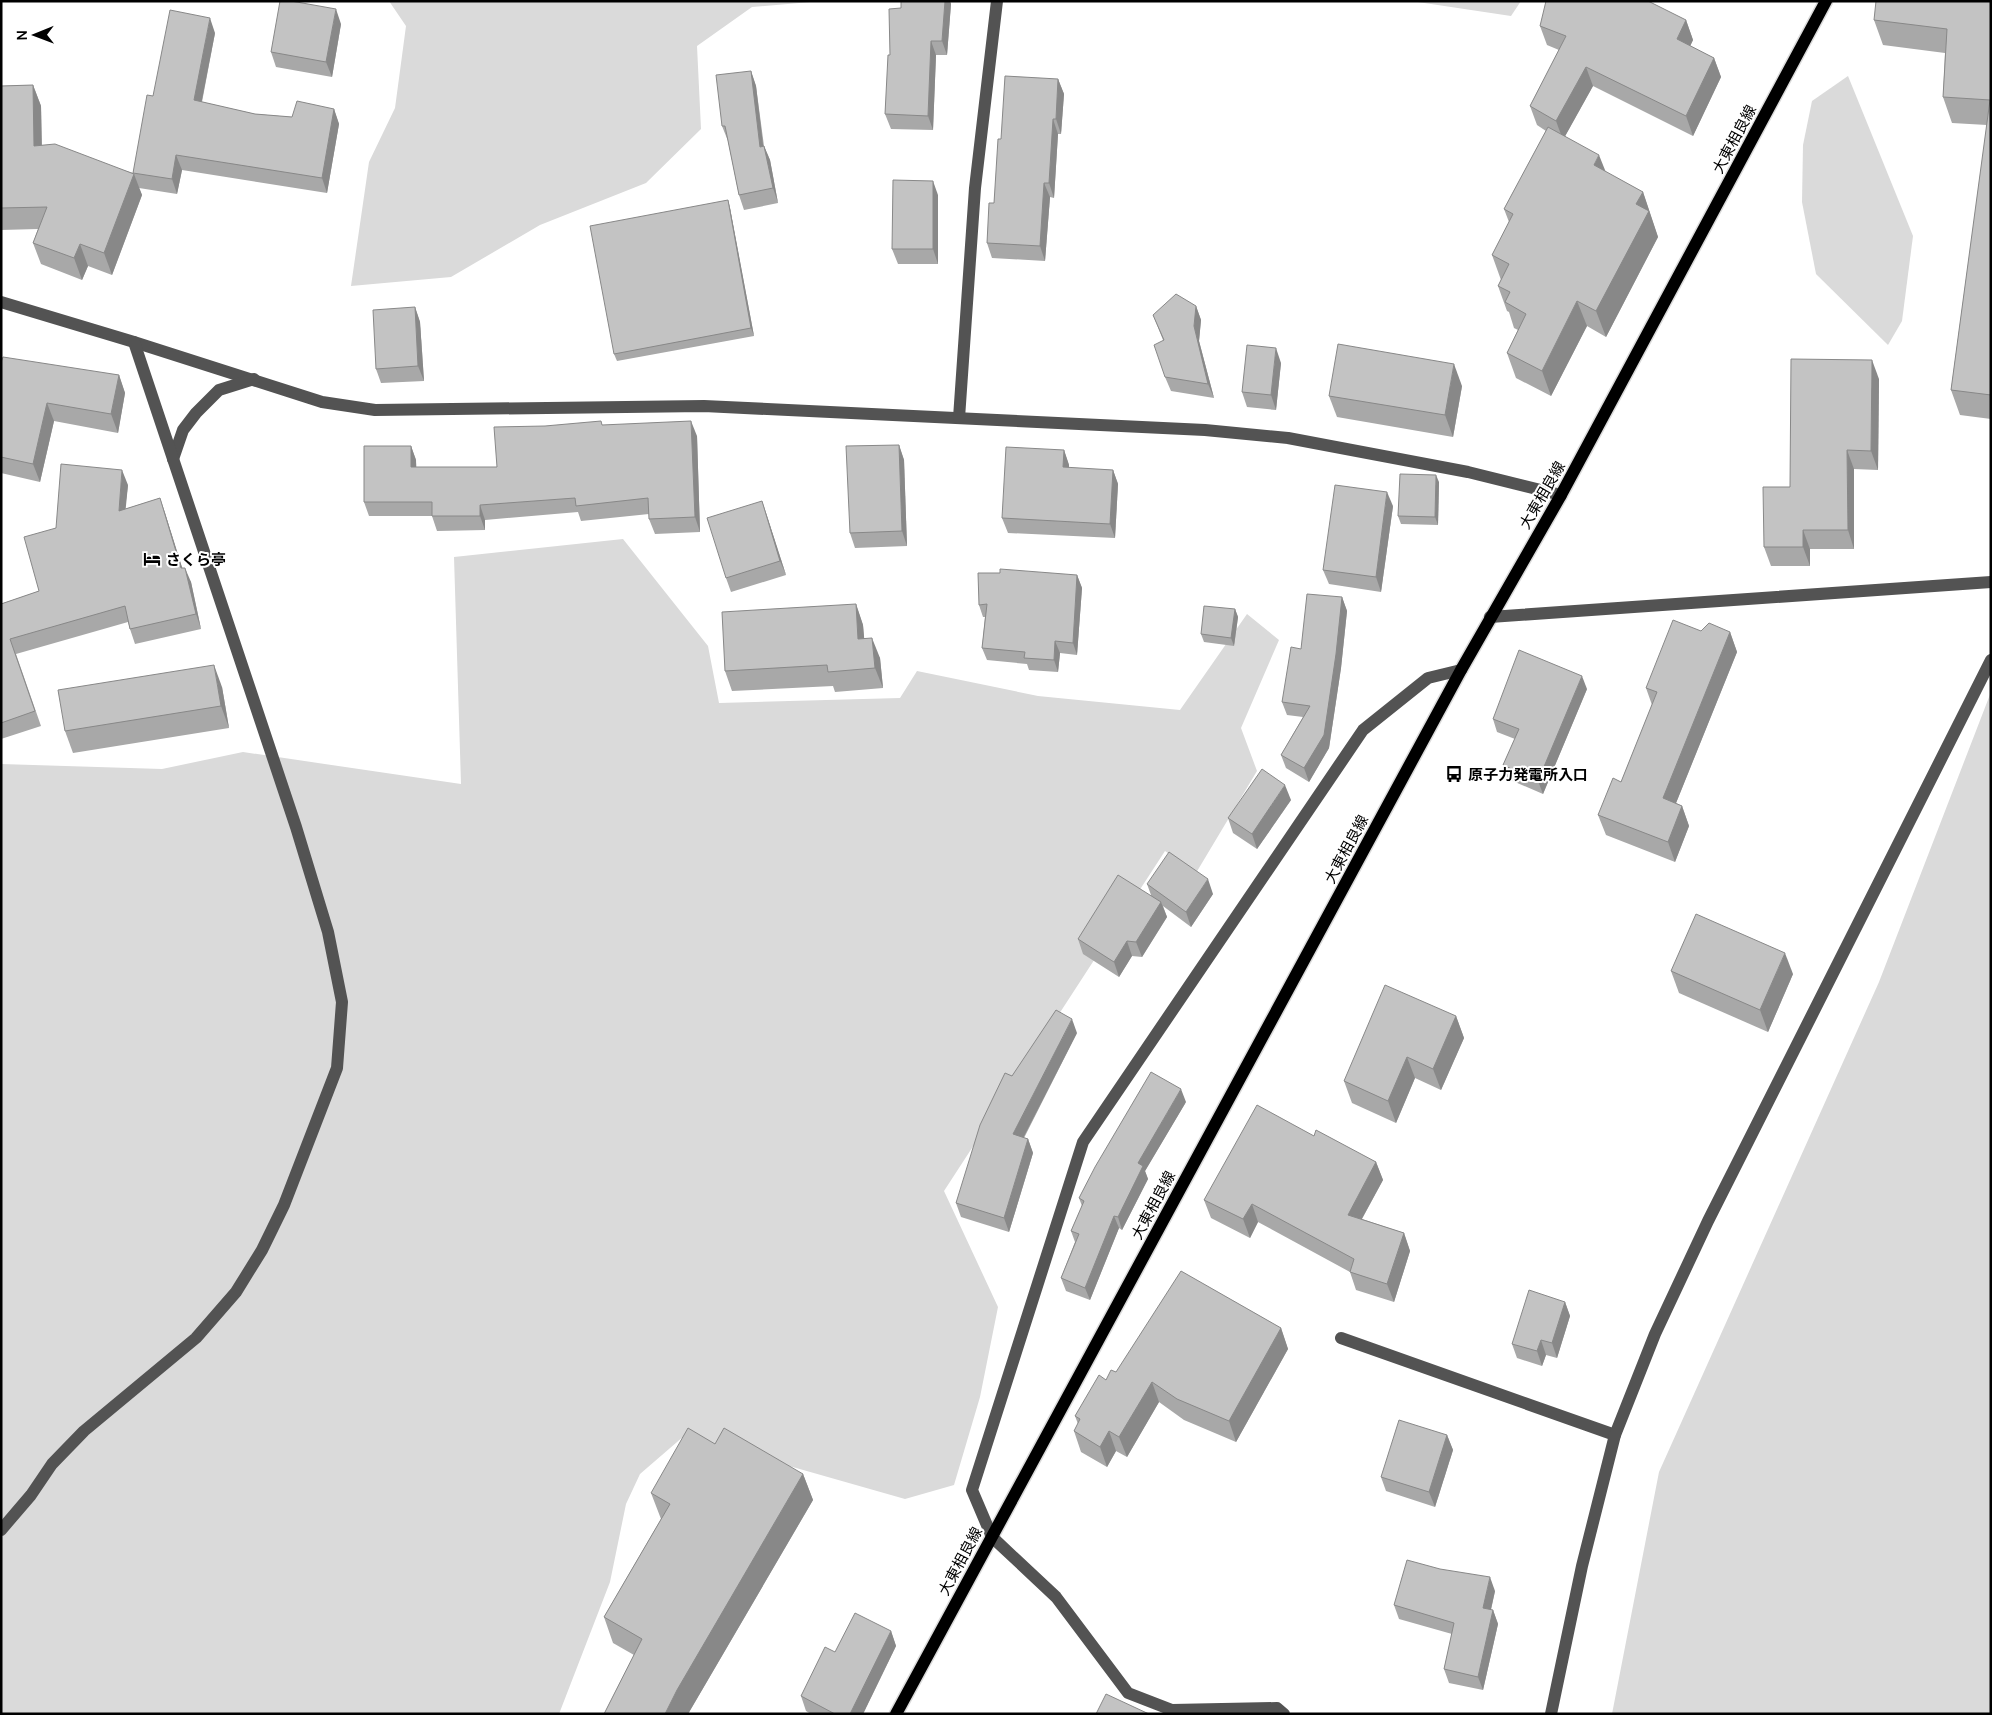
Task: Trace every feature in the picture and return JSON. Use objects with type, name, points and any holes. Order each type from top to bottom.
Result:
[{"type":"main road","name":"大東相良線","points":[[896,1714],[1461,670],[1561,495],[1826,1]]},
{"type":"street","points":[[959,418],[975,188],[997,1]]},
{"type":"street","points":[[1,302],[254,379],[322,402],[375,410],[704,406],[1205,430],[1288,438],[1468,472],[1561,495]]},
{"type":"street","points":[[1,1530],[31,1495],[52,1464],[84,1431],[196,1338],[236,1292],[262,1250],[284,1205],[337,1068],[342,1002],[328,932],[296,827],[134,342]]},
{"type":"street","points":[[173,459],[183,430],[196,413],[219,390],[254,379]]},
{"type":"street","points":[[1490,617],[1991,582]]},
{"type":"street","points":[[1551,1714],[1582,1566],[1615,1435],[1654,1334],[1708,1221],[1991,660]]},
{"type":"street","points":[[1284,1714],[1277,1708],[1172,1710],[1128,1693],[1056,1597],[992,1537],[972,1490],[1083,1142],[1363,730],[1428,678],[1461,670]]},
{"type":"street","points":[[1341,1338],[1615,1435]]},
{"type":"shaded area","points":[[389,1],[822,1],[752,7],[697,46],[701,129],[646,183],[540,225],[451,277],[351,286],[369,162],[395,108],[406,26]]},
{"type":"shaded area","points":[[1411,1],[1521,1],[1511,16]]},
{"type":"shaded area","points":[[1848,76],[1913,236],[1902,321],[1888,345],[1816,274],[1802,202],[1803,145],[1812,101]]},
{"type":"shaded area","points":[[623,539],[708,646],[719,703],[900,698],[917,671],[1038,696],[1180,710],[1247,614],[1279,640],[1241,728],[1257,771],[1196,873],[1165,851],[944,1191],[998,1307],[980,1397],[954,1485],[905,1499],[684,1436],[640,1474],[626,1504],[610,1582],[559,1714],[1,1714],[1,764],[162,769],[243,752],[461,784],[454,557]]},
{"type":"shaded area","points":[[1991,692],[1991,1714],[1612,1714],[1659,1472],[1879,982]]},
{"type":"building","points":[[280,1],[291,1],[336,9],[326,62],[271,52]]},
{"type":"building","points":[[901,1],[945,1],[942,41],[931,41],[928,116],[885,114],[888,55],[890,55],[889,9],[901,8]]},
{"type":"building","points":[[1546,1],[1648,1],[1686,20],[1677,39],[1714,58],[1686,116],[1586,67],[1556,121],[1530,106],[1566,36],[1540,26]]},
{"type":"building","points":[[1876,1],[1991,1],[1991,395],[1951,390],[1990,100],[1943,97],[1947,29],[1874,20]]},
{"type":"building","points":[[170,10],[210,18],[194,100],[255,114],[292,117],[297,101],[334,109],[322,178],[176,155],[172,179],[133,173],[147,95],[153,96]]},
{"type":"building","points":[[751,71],[760,147],[764,146],[773,188],[739,195],[725,126],[722,126],[716,75]]},
{"type":"building","points":[[1005,76],[1058,79],[1056,119],[1053,119],[1049,183],[1044,183],[1040,246],[987,243],[989,203],[994,203],[998,139],[1001,139]]},
{"type":"building","points":[[33,85],[34,146],[55,144],[134,174],[104,253],[80,244],[74,258],[33,243],[47,207],[1,208],[1,86]]},
{"type":"building","points":[[1548,127],[1599,155],[1594,165],[1643,192],[1636,204],[1649,211],[1596,311],[1577,301],[1542,371],[1507,353],[1526,314],[1505,302],[1510,292],[1498,286],[1509,264],[1492,255],[1513,214],[1504,209]]},
{"type":"building","points":[[893,180],[933,181],[933,249],[892,249]]},
{"type":"building","points":[[728,200],[751,328],[614,354],[590,226]]},
{"type":"building","points":[[1176,294],[1196,306],[1194,326],[1208,384],[1165,377],[1154,345],[1164,340],[1153,315]]},
{"type":"building","points":[[415,307],[418,366],[376,369],[373,310]]},
{"type":"building","points":[[1338,344],[1454,364],[1445,415],[1329,396]]},
{"type":"building","points":[[1247,345],[1276,348],[1271,395],[1242,392]]},
{"type":"building","points":[[3,357],[119,375],[111,414],[47,403],[33,464],[1,457],[1,362]]},
{"type":"building","points":[[1791,359],[1872,360],[1871,451],[1847,450],[1848,530],[1803,530],[1803,547],[1764,547],[1763,487],[1790,487]]},
{"type":"building","points":[[601,421],[602,425],[691,421],[695,517],[649,519],[648,498],[576,506],[575,498],[480,505],[480,516],[432,516],[432,502],[364,502],[364,446],[411,446],[411,467],[497,467],[494,427],[545,426]]},
{"type":"building","points":[[899,445],[902,531],[850,533],[846,446]]},
{"type":"building","points":[[1006,447],[1064,450],[1063,467],[1113,470],[1110,524],[1002,518]]},
{"type":"building","points":[[61,464],[122,470],[119,511],[160,498],[181,568],[185,568],[196,614],[130,629],[125,606],[10,639],[35,711],[1,723],[1,604],[39,591],[24,537],[56,528]]},
{"type":"building","points":[[1400,474],[1436,475],[1435,517],[1398,516]]},
{"type":"building","points":[[1335,485],[1387,492],[1376,577],[1323,570]]},
{"type":"building","points":[[762,501],[780,561],[726,578],[707,518]]},
{"type":"building","points":[[1000,569],[1077,575],[1073,643],[1055,641],[1054,660],[1024,658],[1025,652],[982,648],[987,604],[979,605],[978,573],[1000,573]]},
{"type":"building","points":[[1307,594],[1342,597],[1324,735],[1304,768],[1281,755],[1310,706],[1282,702],[1291,647],[1301,649]]},
{"type":"building","points":[[856,604],[858,639],[872,638],[875,668],[828,672],[827,665],[725,671],[722,612]]},
{"type":"building","points":[[1204,606],[1235,609],[1231,638],[1201,634]]},
{"type":"building","points":[[1673,620],[1701,631],[1709,623],[1730,632],[1663,798],[1682,806],[1668,842],[1598,815],[1613,778],[1621,782],[1657,692],[1646,688]]},
{"type":"building","points":[[1519,650],[1582,676],[1538,781],[1503,765],[1519,729],[1493,719]]},
{"type":"building","points":[[214,665],[221,706],[65,731],[58,690]]},
{"type":"building","points":[[1262,769],[1285,785],[1252,834],[1228,818]]},
{"type":"building","points":[[1169,852],[1208,879],[1186,912],[1147,884]]},
{"type":"building","points":[[1118,875],[1161,902],[1136,942],[1127,941],[1114,962],[1078,939]]},
{"type":"building","points":[[1696,914],[1785,953],[1760,1010],[1671,971]]},
{"type":"building","points":[[1385,985],[1456,1016],[1433,1069],[1407,1057],[1388,1101],[1344,1081]]},
{"type":"building","points":[[1056,1010],[1072,1019],[1013,1134],[1028,1139],[1004,1218],[956,1203],[980,1125],[1005,1073],[1012,1076]]},
{"type":"building","points":[[1151,1072],[1181,1089],[1138,1163],[1143,1166],[1118,1217],[1114,1216],[1085,1288],[1061,1278],[1079,1234],[1071,1231],[1084,1201],[1079,1198]]},
{"type":"building","points":[[1257,1105],[1314,1136],[1316,1130],[1376,1162],[1348,1215],[1404,1233],[1387,1284],[1350,1272],[1354,1259],[1252,1204],[1243,1219],[1204,1200]]},
{"type":"building","points":[[1181,1271],[1281,1328],[1229,1421],[1177,1399],[1152,1382],[1119,1437],[1109,1431],[1100,1447],[1074,1431],[1080,1419],[1075,1416],[1099,1375],[1106,1380],[1111,1370],[1116,1372]]},
{"type":"building","points":[[1529,1290],[1565,1302],[1552,1343],[1541,1340],[1537,1351],[1512,1344]]},
{"type":"building","points":[[1399,1420],[1447,1435],[1429,1492],[1381,1477]]},
{"type":"building","points":[[688,1428],[715,1444],[724,1428],[803,1474],[677,1690],[665,1714],[604,1714],[642,1639],[604,1617],[670,1504],[651,1493]]},
{"type":"building","points":[[1407,1560],[1440,1569],[1490,1577],[1483,1608],[1493,1610],[1478,1677],[1444,1669],[1454,1623],[1394,1605]]},
{"type":"building","points":[[855,1613],[891,1631],[850,1714],[835,1714],[801,1696],[825,1647],[835,1652]]},
{"type":"building","points":[[1106,1694],[1149,1714],[1096,1714]]},
{"type":"place","name":"さくら亭","points":[[152,559]]},
{"type":"place","name":"原子力発電所入口","points":[[1454,774]]}]
